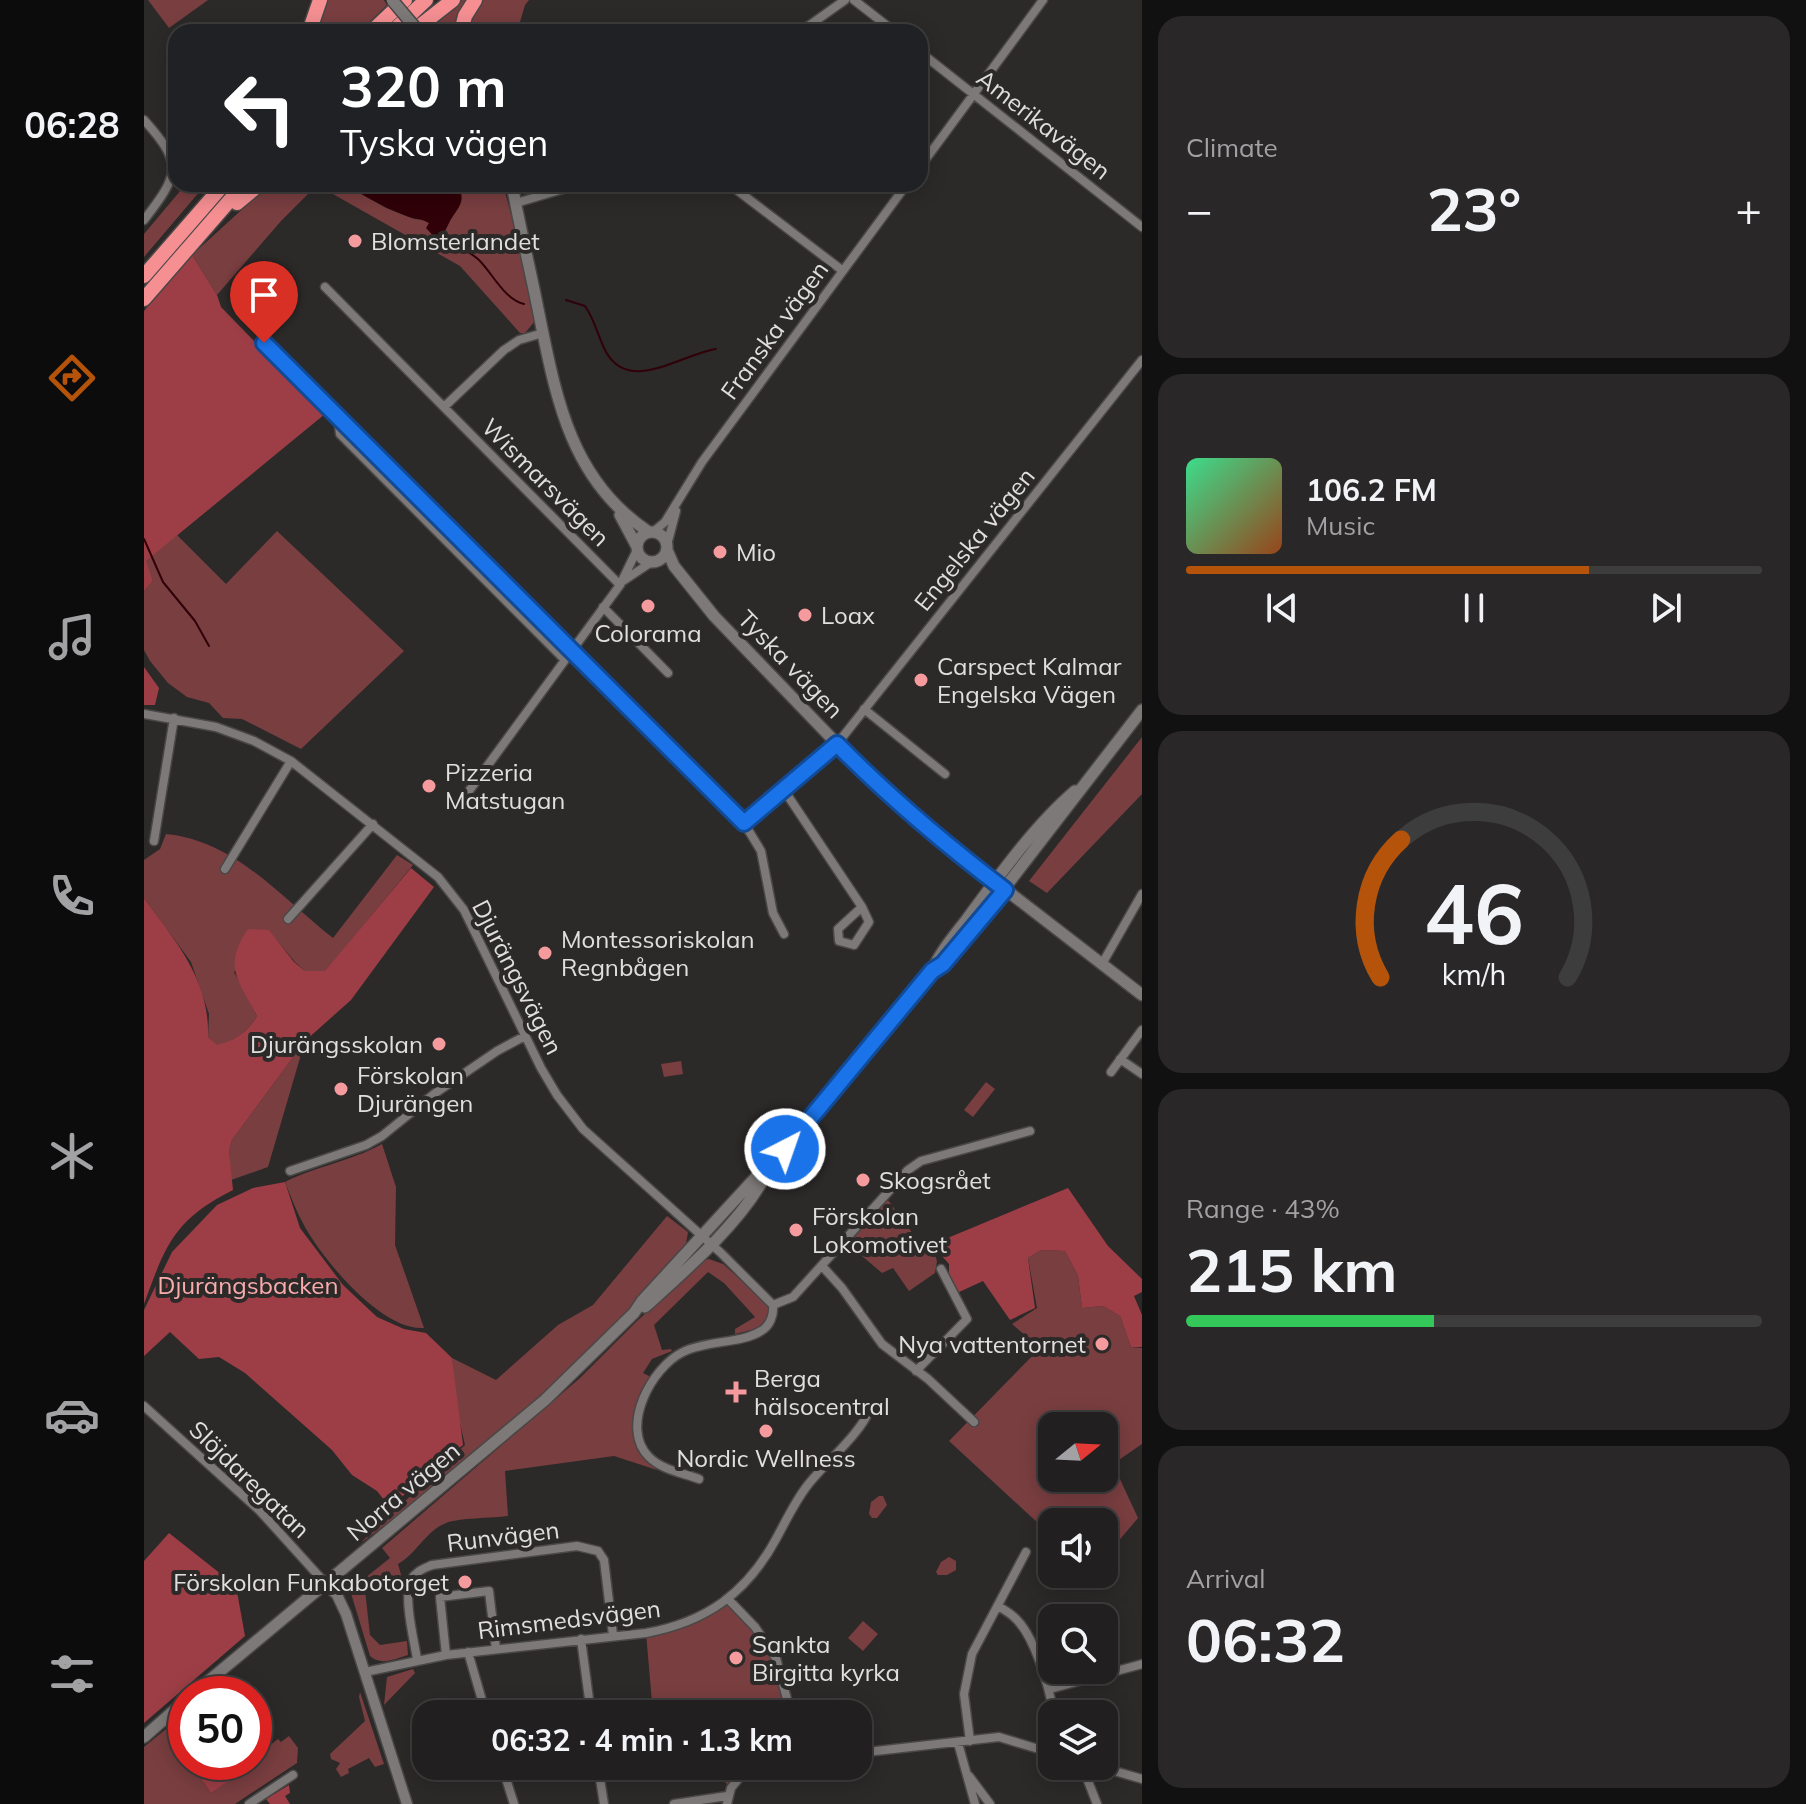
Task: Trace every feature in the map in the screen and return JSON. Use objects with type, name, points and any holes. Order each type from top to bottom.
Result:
[{"type":"highway","points":[[380,24],[405,0]]},
{"type":"highway","points":[[400,24],[426,0]]},
{"type":"highway","points":[[422,24],[453,0]]},
{"type":"highway","points":[[463,24],[475,0]]},
{"type":"highway","points":[[312,24],[319,1]]},
{"type":"highway","points":[[179,234],[211,192]]},
{"type":"highway","points":[[144,276],[217,192]]},
{"type":"highway","points":[[144,299],[237,192]]},
{"type":"highway","points":[[184,252],[251,192]]},
{"type":"main road","points":[[392,0],[412,24]]},
{"type":"main road","points":[[513,192],[543,333],[570,437],[613,504],[642,559],[652,562],[662,559],[667,547],[662,536],[651,532],[613,504]]},
{"type":"main road","points":[[637,548],[641,536],[651,532]]},
{"type":"main road","name":"Tyska vägen","points":[[667,547],[674,566],[693,592],[868,776],[1000,886],[1142,995]]},
{"type":"main road","name":"Tyska vägen","points":[[652,562],[693,592]]},
{"type":"main road","name":"Norra vägen","points":[[215,1676],[545,1400],[634,1313],[646,1307],[762,1182],[769,1168],[932,971],[943,964],[1000,886],[1071,804],[1082,785],[1142,710]]},
{"type":"main road","points":[[144,1737],[168,1716]]},
{"type":"street","points":[[811,24],[845,0]]},
{"type":"street","points":[[854,0],[885,24]]},
{"type":"street","points":[[928,156],[1043,0]]},
{"type":"street","name":"Amerikavägen","points":[[928,58],[1142,227]]},
{"type":"street","points":[[144,120],[168,151]]},
{"type":"street","points":[[144,220],[168,186]]},
{"type":"street","points":[[739,192],[843,271]]},
{"type":"street","name":"Franska vägen","points":[[651,532],[665,522],[679,503],[702,462],[901,192]]},
{"type":"street","name":"Wismarsvägen","points":[[325,287],[621,583]]},
{"type":"street","points":[[444,407],[504,350],[519,340],[543,333]]},
{"type":"street","points":[[264,343],[744,823],[761,851],[773,913],[784,934]]},
{"type":"street","name":"Engelska vägen","points":[[744,823],[837,744],[1142,360]]},
{"type":"street","points":[[338,416],[340,434],[565,660]]},
{"type":"street","name":"Franska vägen","points":[[667,547],[679,503]]},
{"type":"street","points":[[466,795],[621,583],[637,548]]},
{"type":"street","points":[[621,583],[652,562]]},
{"type":"street","points":[[603,607],[668,673]]},
{"type":"street","points":[[864,709],[945,774]]},
{"type":"street","name":"Djurängsvägen","points":[[144,714],[216,727],[254,741],[291,761],[438,877],[464,910],[557,1095],[583,1129],[707,1240],[773,1305]]},
{"type":"street","points":[[154,841],[174,718]]},
{"type":"street","points":[[225,869],[291,761]]},
{"type":"street","points":[[784,790],[862,907],[869,922],[854,945],[839,941],[838,929],[862,907]]},
{"type":"street","points":[[288,919],[373,824]]},
{"type":"street","points":[[1102,964],[1142,894]]},
{"type":"street","points":[[1111,1072],[1142,1030]]},
{"type":"street","points":[[290,1171],[366,1145],[382,1136],[434,1094],[497,1051],[525,1036]]},
{"type":"street","points":[[1120,1059],[1142,1074]]},
{"type":"street","points":[[699,1479],[663,1467],[648,1456],[640,1443],[638,1429],[643,1399],[660,1371],[680,1353],[707,1343],[760,1333],[771,1320],[773,1305],[793,1297],[908,1170],[921,1161],[1030,1131]]},
{"type":"street","points":[[822,1266],[842,1288],[882,1344],[974,1422]]},
{"type":"street","points":[[916,1371],[967,1319],[941,1269]]},
{"type":"street","name":"Slöjdaregatan","points":[[144,1406],[260,1511],[326,1584]]},
{"type":"street","name":"Rimsmedsvägen","points":[[365,1672],[417,1659],[668,1629],[703,1615],[729,1600],[755,1572],[775,1542],[794,1504],[869,1411]]},
{"type":"street","name":"Runvägen","points":[[417,1659],[408,1595],[410,1581],[419,1571],[432,1565],[577,1546],[598,1551],[604,1560],[613,1635]]},
{"type":"street","points":[[970,1741],[964,1694],[972,1654],[1026,1552]]},
{"type":"street","points":[[326,1584],[337,1595],[346,1614],[407,1804]]},
{"type":"street","points":[[446,1655],[440,1597],[489,1591],[496,1649]]},
{"type":"street","points":[[729,1600],[755,1627],[776,1658],[787,1700]]},
{"type":"street","points":[[998,1606],[1017,1619],[1050,1689],[1052,1700]]},
{"type":"street","points":[[581,1639],[589,1700]]},
{"type":"street","points":[[468,1652],[482,1700]]},
{"type":"street","points":[[1050,1689],[1142,1664]]},
{"type":"street","points":[[872,1752],[999,1737],[1038,1749]]},
{"type":"street","points":[[958,1743],[975,1804]]},
{"type":"street","points":[[966,1772],[990,1804]]},
{"type":"street","points":[[1118,1772],[1142,1779]]},
{"type":"street","points":[[249,1804],[293,1775]]},
{"type":"street","points":[[506,1780],[514,1804]]},
{"type":"street","points":[[600,1780],[604,1804]]},
{"type":"street","points":[[674,1804],[727,1800],[737,1780]]},
{"type":"street","points":[[1088,1780],[1097,1804]]},
{"type":"shaded area","points":[[148,0],[208,0],[175,24],[168,24],[168,27]]},
{"type":"shaded area","points":[[324,0],[384,0],[387,5],[367,24],[316,24]]},
{"type":"shaded area","points":[[459,0],[470,0],[460,24],[433,24],[436,18]]},
{"type":"shaded area","points":[[482,0],[529,0],[519,24],[467,24]]},
{"type":"shaded area","points":[[179,192],[199,192],[144,257],[144,234]]},
{"type":"shaded area","points":[[261,192],[310,192],[217,295],[192,255]]},
{"type":"shaded area","points":[[329,192],[359,192],[386,208],[424,220],[429,223],[437,240],[460,203],[460,192],[505,192],[535,321],[525,333],[520,333],[460,266]]},
{"type":"shaded area","points":[[358,192],[460,192],[462,199],[437,240],[426,228],[429,223]]},
{"type":"shaded area","points":[[277,531],[404,651],[301,749],[242,719],[223,718],[209,703],[187,697],[168,683],[144,650],[144,591],[153,581],[145,561],[177,535],[226,584]]},
{"type":"shaded area","points":[[1142,737],[1142,794],[1047,893],[1029,881]]},
{"type":"shaded area","points":[[166,834],[214,847],[236,859],[333,938],[397,855],[413,865],[326,971],[305,971],[269,931],[234,972],[257,1016],[240,1035],[217,1046],[208,1037],[209,1014],[191,962],[144,898],[144,860],[160,849]]},
{"type":"shaded area","points":[[305,1041],[268,1167],[231,1180],[229,1151],[232,1140]]},
{"type":"shaded area","points":[[681,1061],[683,1074],[664,1077],[661,1064]]},
{"type":"shaded area","points":[[986,1082],[995,1089],[973,1117],[964,1110]]},
{"type":"shaded area","points":[[382,1144],[396,1187],[395,1245],[424,1328],[408,1326],[390,1318],[340,1275],[305,1227],[285,1182]]},
{"type":"shaded area","points":[[888,1200],[924,1249],[932,1247],[937,1261],[935,1273],[909,1291],[893,1268],[882,1273],[848,1244]]},
{"type":"shaded area","points":[[667,1216],[688,1232],[685,1249],[593,1347],[466,1463],[357,1546],[465,1445],[455,1402],[452,1358],[496,1380],[558,1325],[593,1305]]},
{"type":"shaded area","points":[[1041,1250],[1065,1251],[1078,1276],[1082,1308],[1103,1306],[1120,1316],[1131,1347],[1142,1348],[1142,1444],[1118,1461],[1118,1412],[1038,1412],[1038,1492],[1118,1492],[1118,1475],[1138,1518],[1118,1542],[1118,1508],[1038,1508],[1038,1523],[949,1441],[1040,1348],[1012,1324],[1037,1308],[1028,1258]]},
{"type":"shaded area","points":[[704,1260],[723,1264],[768,1304],[768,1317],[759,1328],[735,1334],[735,1329],[755,1317],[724,1283],[708,1272],[654,1325],[662,1350],[672,1351],[652,1359],[643,1373],[651,1377],[639,1402],[634,1425],[639,1448],[657,1470],[614,1456],[505,1471],[508,1516],[446,1523],[398,1564],[403,1582],[365,1590],[370,1635],[380,1645],[407,1641],[408,1655],[383,1661],[370,1656],[350,1590],[390,1558],[382,1548],[580,1378],[637,1321]]},
{"type":"shaded area","points":[[883,1496],[887,1505],[877,1518],[872,1518],[869,1514],[871,1502]]},
{"type":"shaded area","points":[[949,1557],[956,1561],[956,1570],[947,1575],[938,1575],[936,1572],[941,1562]]},
{"type":"shaded area","points":[[729,1600],[776,1658],[787,1700],[652,1700],[646,1633],[668,1629]]},
{"type":"shaded area","points":[[863,1621],[878,1634],[863,1651],[848,1638]]},
{"type":"shaded area","points":[[413,1669],[415,1673],[384,1705],[387,1677]]},
{"type":"shaded area","points":[[360,1692],[384,1764],[375,1767],[369,1758],[348,1769],[349,1773],[341,1777],[336,1769],[340,1763],[331,1759],[330,1754],[365,1721]]},
{"type":"shaded area","points":[[166,1729],[168,1780],[202,1780],[211,1793],[230,1780],[271,1780],[235,1804],[144,1804],[144,1747]]},
{"type":"shaded area","points":[[289,1736],[298,1748],[297,1763],[272,1780],[272,1744]]},
{"type":"shaded area","points":[[723,1780],[739,1780],[731,1788]]},
{"type":"green space","points":[[192,255],[221,307],[325,414],[146,561],[153,581],[144,591],[144,311]]},
{"type":"green space","points":[[144,667],[159,688],[155,705],[144,705]]},
{"type":"green space","points":[[411,868],[434,887],[351,1000],[305,1041],[232,1140],[229,1151],[233,1190],[185,1223],[166,1249],[144,1304],[144,898],[189,963],[203,997],[208,1037],[217,1045],[240,1035],[257,1016],[236,974],[236,954],[248,929],[269,930],[305,971],[325,971]]},
{"type":"green space","name":"Djurängsbacken","points":[[285,1182],[300,1228],[343,1285],[377,1317],[404,1329],[426,1333],[452,1358],[463,1445],[398,1500],[384,1500],[377,1491],[352,1475],[332,1450],[245,1373],[219,1357],[199,1359],[170,1332],[144,1356],[144,1310],[172,1252],[217,1205],[253,1188]]},
{"type":"green space","points":[[1068,1188],[1108,1246],[1142,1279],[1142,1292],[1134,1296],[1142,1315],[1142,1347],[1131,1347],[1120,1316],[1103,1306],[1082,1308],[1078,1276],[1065,1251],[1041,1250],[1028,1258],[1035,1308],[1010,1320],[983,1281],[957,1293],[949,1276],[949,1264],[934,1247],[950,1237]]},
{"type":"green space","points":[[169,1533],[236,1586],[245,1636],[199,1676],[168,1676],[168,1702],[144,1723],[144,1561]]},
{"type":"green space","points":[[202,1780],[230,1780],[211,1793]]},
{"type":"green space","points":[[289,1785],[290,1793],[285,1796],[290,1804],[270,1804],[266,1799]]},
{"type":"waterway","points":[[440,239],[475,256],[510,297],[524,304]]},
{"type":"waterway","points":[[566,300],[585,306],[606,352],[616,364],[628,370],[656,368],[716,349]]},
{"type":"waterway","points":[[144,539],[163,582],[195,621],[209,646]]},
{"type":"place","name":"Blomsterlandet","points":[[355,241]]},
{"type":"place","name":"Mio","points":[[720,552]]},
{"type":"place","name":"Colorama","points":[[648,606]]},
{"type":"place","name":"Loax","points":[[805,615]]},
{"type":"place","name":"Carspect Kalmar Engelska Vägen","points":[[921,680]]},
{"type":"place","name":"Pizzeria Matstugan","points":[[429,786]]},
{"type":"place","name":"Montessoriskolan Regnbågen","points":[[545,953]]},
{"type":"place","name":"Djurängsskolan","points":[[439,1044]]},
{"type":"place","name":"Förskolan Djurängen","points":[[341,1089]]},
{"type":"place","name":"Skogsrået","points":[[863,1180]]},
{"type":"place","name":"Förskolan Lokomotivet","points":[[796,1230]]},
{"type":"place","name":"Nya vattentornet","points":[[1102,1344]]},
{"type":"place","name":"Berga hälsocentral","points":[[736,1392]]},
{"type":"place","name":"Nordic Wellness","points":[[766,1431]]},
{"type":"place","name":"Förskolan Funkabotorget","points":[[465,1582]]},
{"type":"place","name":"Sankta Birgitta kyrka","points":[[736,1658]]},
{"type":"route","points":[[264,343],[744,823],[837,744],[868,776],[1005,890],[943,964],[932,971],[785,1149]]}]
